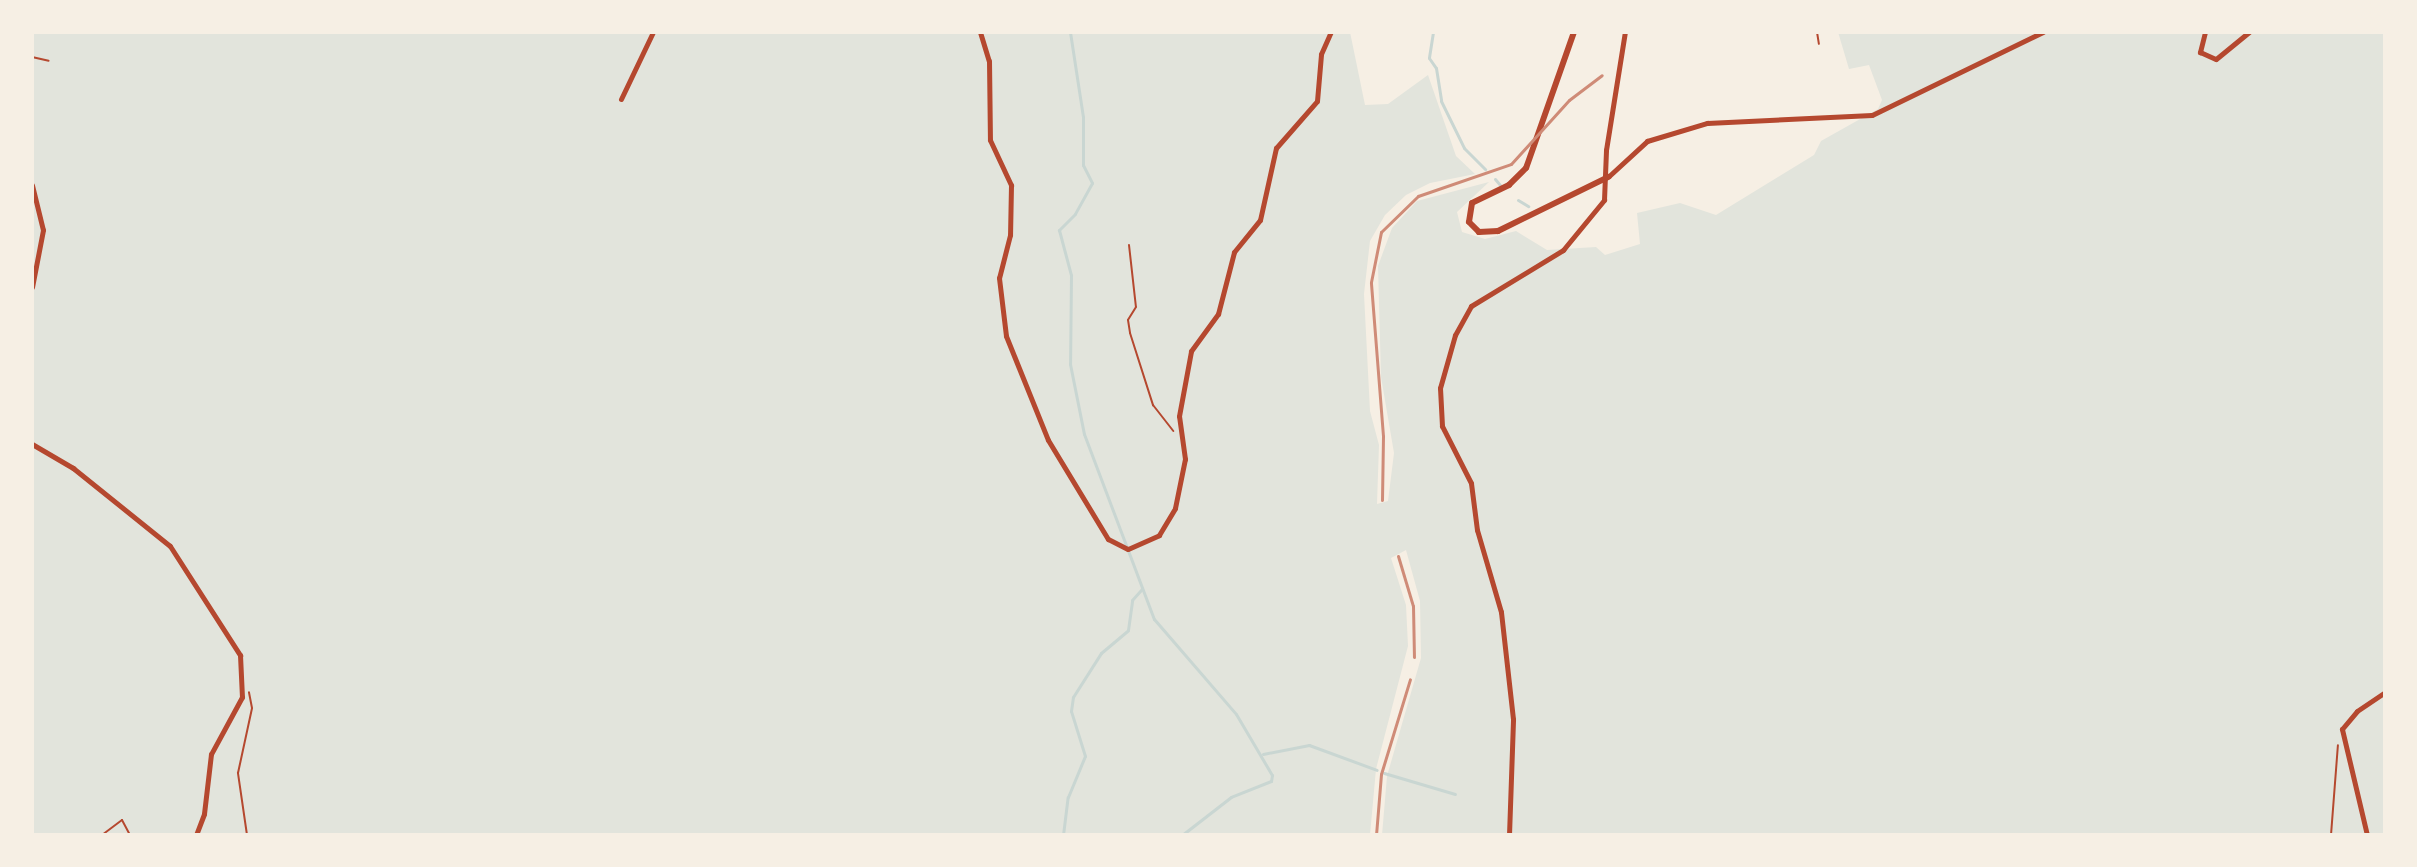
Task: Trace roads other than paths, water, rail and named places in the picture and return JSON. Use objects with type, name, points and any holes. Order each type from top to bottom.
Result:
[{"type":"street","points":[[621,99],[653,32]]},
{"type":"street","points":[[980,32],[989,61],[990,140],[1011,185],[1010,235],[999,278],[1006,336],[1048,440],[1117,548],[1146,544],[1159,535],[1175,508],[1185,459],[1179,416],[1191,351],[1218,314],[1234,252],[1260,220],[1276,148],[1317,101],[1321,54],[1331,32]]},
{"type":"street","points":[[1574,32],[1526,168],[1509,185],[1475,201],[1468,219],[1477,231],[1498,231],[1608,177],[1647,141],[1707,123],[1872,115],[2043,32]]},
{"type":"street","points":[[1509,835],[1513,719],[1501,612],[1477,530],[1471,483],[1442,426],[1440,388],[1465,314],[1491,291],[1563,250],[1604,200],[1608,177],[1606,150],[1625,32]]},
{"type":"street","points":[[2205,32],[2200,52],[2216,59],[2249,32]]},
{"type":"street","points":[[32,185],[43,230],[32,287]]},
{"type":"street","points":[[32,444],[73,468],[170,546],[240,655],[245,685],[211,754],[204,814],[196,835]]},
{"type":"street","points":[[2367,835],[2342,729],[2385,692]]},
{"type":"lane","points":[[32,57],[49,61]]},
{"type":"waterway","points":[[1070,32],[1083,117],[1083,165],[1092,183],[1075,214],[1059,230],[1071,275],[1070,364],[1084,434],[1154,619],[1236,714],[1272,775],[1271,781],[1231,797],[1182,835]]},
{"type":"waterway","points":[[1433,32],[1429,58],[1436,68],[1441,101],[1464,148],[1485,169]]},
{"type":"waterway","points":[[1495,179],[1500,185]]},
{"type":"waterway","points":[[1518,200],[1528,206]]},
{"type":"waterway","points":[[1063,835],[1068,797],[1085,756],[1071,711],[1073,697],[1101,653],[1128,630],[1132,600],[1142,589]]},
{"type":"waterway","points":[[1263,754],[1309,745],[1377,770]]},
{"type":"waterway","points":[[1384,773],[1455,794]]},
{"type":"railway","points":[[1382,500],[1383,436],[1371,282],[1381,232],[1418,196],[1511,164],[1569,100],[1602,75]]},
{"type":"railway","points":[[1398,556],[1413,606],[1414,657]]},
{"type":"railway","points":[[1376,835],[1381,774],[1410,679]]}]
